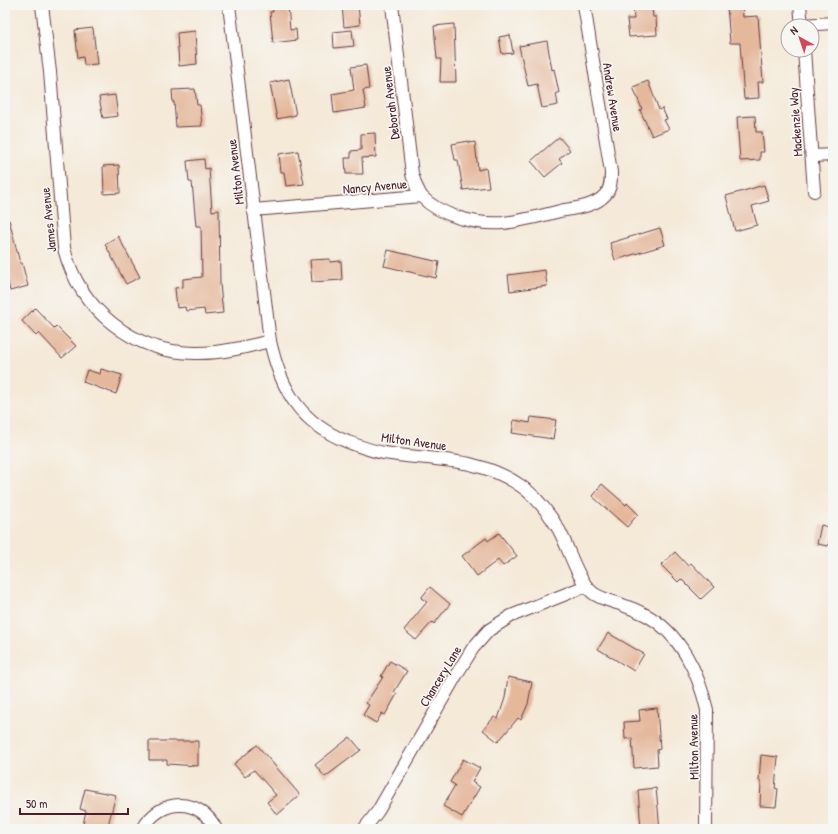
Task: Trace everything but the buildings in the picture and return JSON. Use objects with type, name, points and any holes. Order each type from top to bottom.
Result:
[{"type":"street","name":"James Avenue","points":[[42,5],[50,72],[64,248],[68,263],[79,288],[92,306],[115,327],[158,347],[185,352],[203,353],[242,348],[270,341]]},
{"type":"street","name":"Milton Avenue","points":[[229,5],[270,341],[274,360],[283,383],[296,406],[310,421],[327,432],[359,446],[383,453],[443,459],[485,468],[498,473],[522,487],[536,498],[547,512],[559,531],[586,586],[594,594],[646,615],[660,625],[673,638],[693,666],[707,710],[706,829]]},
{"type":"street","name":"Deborah Avenue","points":[[392,5],[412,174],[421,196]]},
{"type":"street","name":"Andrew Avenue","points":[[584,5],[611,172],[610,187],[607,194]]},
{"type":"street","points":[[800,5],[801,18]]},
{"type":"street","points":[[820,24],[833,23]]},
{"type":"street","name":"Mackenzie Way","points":[[805,58],[814,191]]},
{"type":"street","points":[[812,156],[833,155]]},
{"type":"street","name":"Nancy Avenue","points":[[253,210],[421,196],[434,207],[452,215],[482,222],[502,223],[581,207],[594,203],[607,194]]},
{"type":"street","name":"Chancery Lane","points":[[364,829],[378,811],[473,648],[489,630],[511,616],[586,586]]},
{"type":"street","points":[[143,829],[154,814],[172,805],[185,805],[203,812],[210,819],[216,829]]}]
